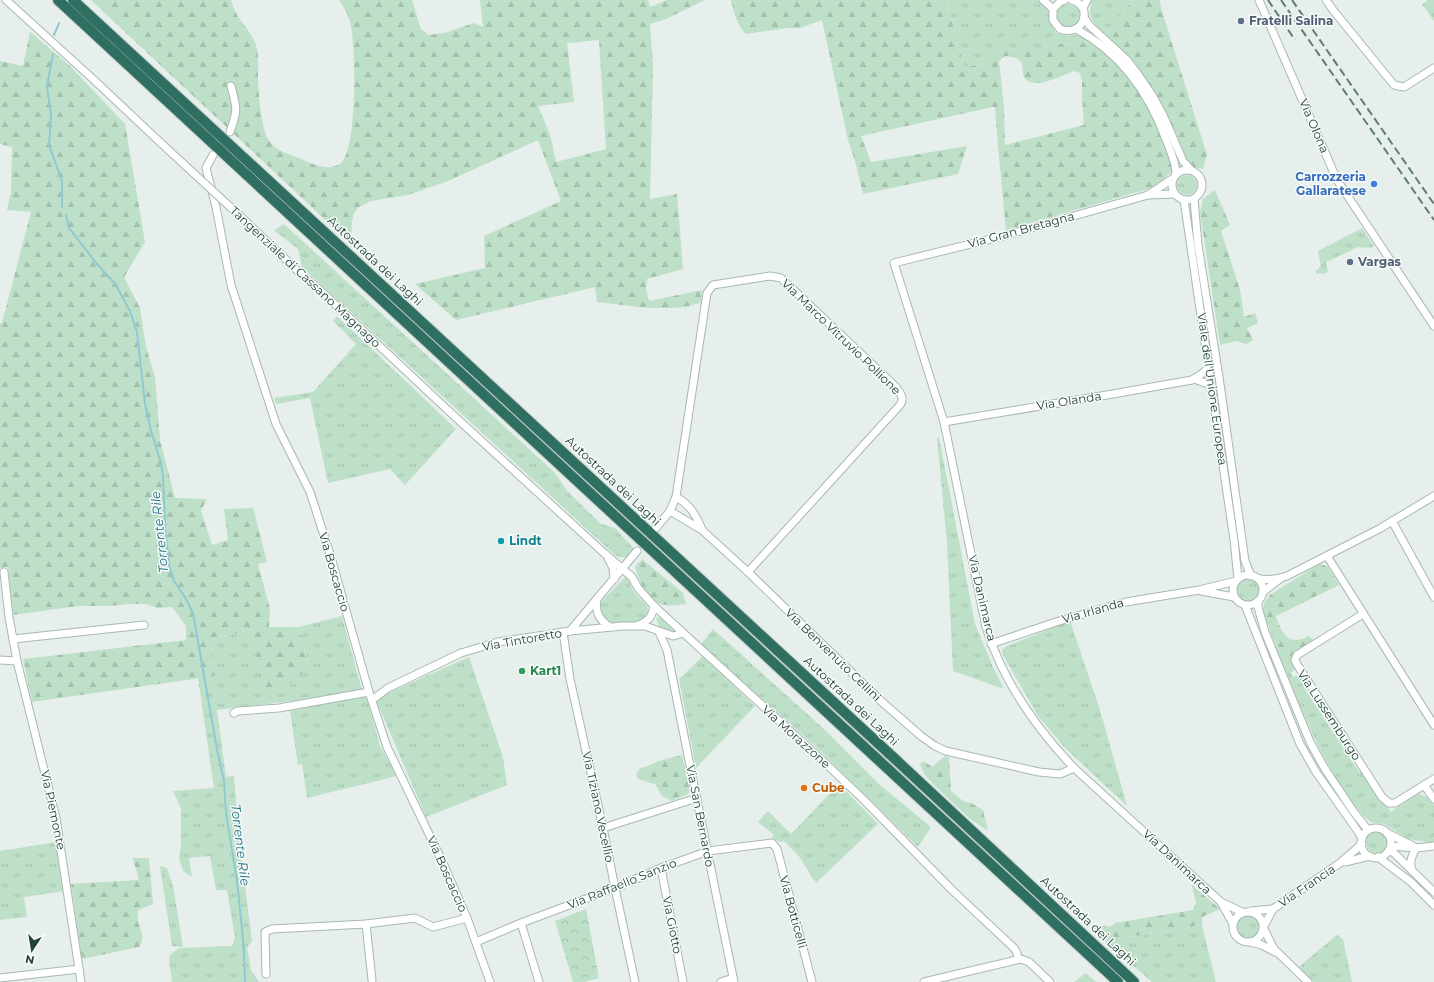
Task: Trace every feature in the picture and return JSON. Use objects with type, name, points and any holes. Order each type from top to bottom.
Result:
[{"type":"highway","name":"Autostrada dei Laghi","points":[[58,0],[1118,982]]},
{"type":"highway","name":"Autostrada dei Laghi","points":[[73,0],[1134,982]]},
{"type":"street","name":"Tangenziale di Cassano Magnago","points":[[6,0],[93,79],[452,414],[604,553],[623,568]]},
{"type":"street","points":[[1043,0],[1053,9]]},
{"type":"street","points":[[1073,0],[1083,8]]},
{"type":"street","points":[[1076,30],[1082,24],[1084,17],[1083,8],[1087,0]]},
{"type":"street","name":"Via Olona","points":[[1259,0],[1337,180],[1434,326]]},
{"type":"street","points":[[1326,0],[1394,85],[1404,87],[1434,68]]},
{"type":"street","points":[[1061,1],[1053,9],[1053,20],[1060,29],[1066,31],[1076,30],[1095,40],[1120,62],[1144,93],[1164,132],[1176,167],[1171,184],[1174,194],[1178,198],[1184,200],[1194,199]]},
{"type":"street","name":"Viale dell'Unione Europea","points":[[1084,17],[1090,26],[1126,59],[1141,78],[1169,126],[1178,153],[1183,162],[1191,170],[1197,173],[1202,184],[1202,190],[1194,199],[1198,245],[1219,377],[1245,561],[1254,577],[1262,587],[1262,592]]},
{"type":"street","points":[[230,132],[236,116],[236,106],[231,86]]},
{"type":"street","name":"Via Boscaccio","points":[[213,155],[206,168],[216,206],[231,286],[276,424],[312,498],[330,554],[369,692],[387,747],[442,861],[467,918],[490,982]]},
{"type":"street","points":[[1174,176],[1180,171],[1191,170]]},
{"type":"street","name":"Via Gran Bretagna","points":[[1148,195],[1174,176]]},
{"type":"street","name":"Via Gran Bretagna","points":[[894,262],[1003,236],[1148,195],[1174,194]]},
{"type":"street","name":"Viale dell'Unione Europea","points":[[1184,200],[1234,540],[1237,580],[1233,589],[1234,597]]},
{"type":"street","name":"Via Danimarca","points":[[894,262],[944,422],[983,615],[991,644],[1014,689],[1035,722],[1074,768],[1221,902],[1242,912]]},
{"type":"street","name":"Via Marco Vitruvio Pollione","points":[[676,497],[707,293],[713,285],[770,276],[781,278],[896,387],[902,398],[900,404],[748,572]]},
{"type":"street","name":"Via Olanda","points":[[944,422],[1194,379],[1209,368]]},
{"type":"street","points":[[1194,379],[1208,384],[1212,388]]},
{"type":"street","points":[[1368,830],[1325,769],[1310,742],[1265,632],[1258,608],[1258,601],[1262,592],[1281,578],[1392,522],[1434,496]]},
{"type":"street","points":[[656,528],[670,511],[676,497]]},
{"type":"street","name":"Via Benvenuto Cellini","points":[[676,497],[689,506],[699,521],[702,530]]},
{"type":"street","name":"Via Benvenuto Cellini","points":[[670,511],[702,530],[748,572],[881,701],[921,736],[935,746],[946,751],[1039,772],[1060,774],[1074,768]]},
{"type":"street","points":[[1392,522],[1434,597]]},
{"type":"street","name":"Tangenziale di Cassano Magnago","points":[[604,553],[613,568],[614,579]]},
{"type":"street","points":[[566,632],[597,599],[635,554],[631,567],[632,577]]},
{"type":"street","points":[[1327,556],[1362,614],[1434,725]]},
{"type":"street","name":"Via Morazzone","points":[[623,568],[632,577],[638,588],[654,606],[865,801],[947,885],[1014,948],[1018,959]]},
{"type":"street","name":"Via Piemonte","points":[[4,572],[17,661],[56,818],[81,982]]},
{"type":"street","points":[[1237,580],[1242,576],[1254,577],[1263,580],[1281,578]]},
{"type":"street","name":"Via Irlanda","points":[[991,644],[1056,622],[1126,602],[1199,590],[1237,580]]},
{"type":"street","name":"Via Irlanda","points":[[1199,590],[1234,597]]},
{"type":"street","points":[[1234,597],[1237,601],[1245,605],[1258,601]]},
{"type":"street","points":[[597,599],[597,613],[602,621],[610,626]]},
{"type":"street","points":[[1245,605],[1300,744],[1316,772],[1359,833],[1366,853],[1370,856],[1378,857],[1411,882],[1434,905]]},
{"type":"street","points":[[636,625],[650,619],[654,606]]},
{"type":"street","name":"Via Lussemburgo","points":[[1362,614],[1297,655],[1295,660],[1382,797],[1389,803],[1395,803],[1434,779]]},
{"type":"street","points":[[13,639],[144,625]]},
{"type":"street","name":"Via Tintoretto","points":[[372,700],[388,688],[461,653],[498,642],[610,626],[636,625],[652,628],[672,636]]},
{"type":"street","name":"Via Tiziano Vecellio","points":[[566,632],[570,679],[635,982]]},
{"type":"street","name":"Via San Bernardo","points":[[659,632],[666,650],[708,851],[719,915],[734,980]]},
{"type":"street","points":[[666,650],[668,641],[672,636],[682,633]]},
{"type":"street","points":[[0,660],[17,661]]},
{"type":"street","points":[[234,713],[238,711],[279,708],[369,692]]},
{"type":"street","points":[[1424,785],[1434,799]]},
{"type":"street","points":[[603,828],[697,798]]},
{"type":"street","points":[[1368,830],[1378,828],[1416,848]]},
{"type":"street","points":[[1362,842],[1368,830]]},
{"type":"street","points":[[1387,833],[1390,837],[1390,848],[1434,892]]},
{"type":"street","name":"Via Francia","points":[[1251,911],[1273,909],[1340,863],[1362,842]]},
{"type":"street","name":"Via Raffaello Sanzio","points":[[476,942],[521,923],[615,888],[661,868],[708,851],[772,843]]},
{"type":"street","name":"Via Botticelli","points":[[772,843],[776,849],[812,982]]},
{"type":"street","points":[[1378,857],[1382,856],[1390,848],[1434,846]]},
{"type":"street","points":[[1412,870],[1410,864],[1416,848]]},
{"type":"street","name":"Via Francia","points":[[1340,863],[1370,856]]},
{"type":"street","name":"Via Giotto","points":[[661,868],[683,982]]},
{"type":"street","name":"Via Danimarca","points":[[1221,902],[1233,924]]},
{"type":"street","name":"Via Francia","points":[[1264,928],[1273,909]]},
{"type":"street","points":[[1277,953],[1262,945],[1245,942],[1237,937],[1233,928],[1235,919],[1242,912],[1251,911],[1259,916],[1262,920],[1270,942],[1277,953],[1308,982]]},
{"type":"street","points":[[266,974],[265,932],[272,929],[366,924],[416,918],[433,927],[467,918]]},
{"type":"street","points":[[521,923],[539,982]]},
{"type":"street","points":[[366,924],[372,980]]},
{"type":"street","points":[[1250,942],[1259,938],[1264,928]]},
{"type":"street","points":[[924,982],[1018,959],[1029,962],[1050,982]]},
{"type":"street","points":[[0,978],[79,969]]},
{"type":"street","points":[[721,982],[734,980]]},
{"type":"green space","points":[[91,0],[231,0],[236,13],[256,45],[258,57],[260,106],[266,135],[276,148],[284,152],[319,166],[330,167],[340,164],[346,155],[353,119],[354,51],[352,33],[349,18],[339,0],[412,0],[421,29],[429,35],[444,33],[474,23],[483,27],[480,0],[648,0],[650,7],[667,0],[705,0],[666,19],[650,24],[653,65],[650,199],[677,194],[683,269],[647,279],[646,289],[649,301],[702,290],[701,302],[691,306],[650,308],[597,302],[595,287],[456,320],[415,284],[485,268],[484,236],[561,201],[538,140],[448,181],[408,195],[371,201],[359,207],[354,213],[352,222],[351,244]],"holes":[[[599,40],[606,149],[556,162],[550,134],[538,106],[574,102],[567,43]]]},
{"type":"green space","points":[[731,0],[958,0],[947,4],[964,66],[988,65],[991,53],[1056,44],[1082,43],[1105,34],[1133,0],[1160,0],[1161,8],[1207,155],[1203,169],[1189,166],[1187,164],[1167,175],[1162,185],[1006,230],[995,107],[993,107],[861,136],[871,162],[967,146],[958,174],[863,194],[848,140],[822,20],[800,28],[787,28],[746,34],[738,23]],"holes":[[[1005,56],[1014,57],[1021,63],[1025,78],[1033,83],[1051,80],[1074,71],[1080,73],[1082,81],[1084,125],[1005,145],[1004,107],[999,61]]]},
{"type":"green space","points":[[958,0],[1038,0],[1048,10],[1050,21],[1056,33],[1069,36],[1077,35],[1090,40],[1082,43],[1056,44],[991,53],[988,65],[964,66],[947,4]]},
{"type":"green space","points":[[1091,0],[1133,0],[1105,34],[1092,19],[1090,12]]},
{"type":"green space","points":[[1428,0],[1434,0],[1434,21],[1422,4]]},
{"type":"green space","points":[[1068,4],[1077,7],[1080,16],[1077,25],[1068,28],[1059,25],[1056,16],[1059,7]]},
{"type":"green space","points":[[30,32],[69,65],[125,124],[145,242],[124,277],[140,308],[146,347],[155,377],[160,440],[175,498],[207,499],[201,511],[212,545],[228,540],[224,509],[253,508],[267,562],[258,564],[270,609],[269,627],[298,627],[309,666],[295,682],[261,689],[253,629],[210,640],[215,676],[32,702],[23,659],[186,640],[186,626],[172,607],[158,608],[146,604],[78,606],[12,615],[8,567],[0,568],[0,324],[2,323],[31,212],[7,210],[11,191],[12,147],[0,144],[0,61],[23,66]]},
{"type":"green space","points":[[1183,175],[1191,175],[1197,181],[1197,189],[1191,195],[1183,195],[1177,189],[1177,181]]},
{"type":"green space","points":[[1215,190],[1230,225],[1221,231],[1240,290],[1244,317],[1255,313],[1258,323],[1247,328],[1253,340],[1246,344],[1236,341],[1220,345],[1200,212],[1203,199]]},
{"type":"green space","points":[[284,224],[554,472],[568,492],[601,524],[615,528],[635,550],[628,558],[616,556],[302,267],[298,249],[274,230]]},
{"type":"green space","points":[[1362,228],[1374,246],[1371,248],[1358,247],[1326,262],[1328,272],[1324,274],[1316,274],[1316,271],[1321,266],[1318,251]]},
{"type":"green space","points":[[337,316],[456,429],[405,485],[390,469],[328,483],[310,398],[276,404],[274,398],[313,392],[356,344],[333,321]]},
{"type":"green space","points":[[939,437],[975,624],[1004,689],[953,671],[947,543],[937,438]]},
{"type":"green space","points":[[642,559],[683,593],[686,604],[665,605],[657,603],[651,599],[642,586],[635,567]]},
{"type":"green space","points":[[1321,564],[1328,567],[1339,585],[1276,616],[1280,628],[1288,638],[1298,640],[1309,636],[1313,640],[1291,656],[1281,660],[1263,611],[1264,603],[1270,595]]},
{"type":"green space","points":[[625,577],[628,578],[634,591],[647,606],[650,617],[638,623],[612,623],[604,618],[601,610],[601,602]]},
{"type":"green space","points":[[1248,579],[1252,580],[1258,586],[1258,594],[1252,600],[1248,601],[1244,600],[1238,594],[1237,590],[1238,586],[1244,580]]},
{"type":"green space","points":[[342,616],[362,690],[217,710],[226,777],[234,776],[239,839],[252,941],[247,947],[251,970],[259,982],[172,982],[169,960],[170,955],[179,948],[232,946],[235,938],[227,890],[216,890],[210,856],[189,858],[192,877],[183,871],[179,858],[181,846],[181,808],[173,791],[214,788],[198,678],[215,675],[210,640],[253,629],[262,689],[309,666],[298,627]]},
{"type":"green space","points":[[661,617],[674,629],[674,633],[660,629],[656,618]]},
{"type":"green space","points":[[1070,621],[1100,710],[1127,806],[1064,747],[1038,716],[1003,655],[1002,650],[1007,646]]},
{"type":"green space","points":[[713,629],[824,729],[881,786],[931,827],[918,847],[817,748],[701,644]]},
{"type":"green space","points":[[703,656],[755,706],[696,768],[679,679]]},
{"type":"green space","points":[[1291,656],[1295,669],[1291,673],[1293,677],[1300,676],[1306,685],[1303,686],[1359,772],[1362,770],[1391,812],[1417,794],[1430,799],[1434,806],[1434,842],[1408,839],[1384,824],[1371,822],[1348,797],[1332,772],[1316,741],[1281,660]]},
{"type":"green space","points":[[469,657],[503,757],[507,785],[426,817],[377,702],[381,696]]},
{"type":"green space","points":[[363,696],[367,699],[380,746],[397,776],[307,798],[302,764],[298,765],[290,711]]},
{"type":"green space","points":[[682,755],[690,791],[688,794],[672,801],[662,796],[655,784],[638,779],[636,774],[640,768]]},
{"type":"green space","points":[[945,756],[949,758],[951,791],[963,801],[971,803],[983,810],[988,831],[969,818],[925,775],[920,764],[924,761],[932,767]]},
{"type":"green space","points":[[839,784],[878,824],[816,883],[798,855],[784,841],[780,842],[772,838],[774,835],[758,822],[768,811],[791,834]]},
{"type":"green space","points":[[1377,831],[1385,834],[1388,842],[1385,850],[1377,853],[1369,850],[1366,842],[1369,834]]},
{"type":"green space","points":[[57,842],[65,891],[24,897],[27,917],[0,920],[0,851]]},
{"type":"green space","points":[[133,858],[149,858],[153,904],[138,910],[138,920],[142,934],[142,940],[139,947],[82,959],[71,884],[138,880],[138,874]]},
{"type":"green space","points":[[160,866],[167,868],[173,886],[183,947],[172,946]]},
{"type":"green space","points":[[1192,885],[1220,909],[1202,917],[1202,925],[1105,941],[1091,924],[1110,927],[1115,923],[1193,910],[1196,903]]},
{"type":"green space","points":[[586,909],[599,978],[585,982],[573,982],[555,921]]},
{"type":"green space","points":[[1248,916],[1256,919],[1259,927],[1256,935],[1248,938],[1240,935],[1237,927],[1240,919]]},
{"type":"green space","points":[[1202,925],[1216,982],[1152,982],[1105,941]]},
{"type":"green space","points":[[1337,935],[1343,939],[1352,982],[1314,982],[1299,969],[1301,965]]},
{"type":"green space","points":[[1086,973],[1096,982],[1074,982]]},
{"type":"waterway","name":"Torrente Rile","points":[[54,35],[59,23]]},
{"type":"waterway","name":"Torrente Rile","points":[[53,54],[47,86],[51,116],[49,145],[62,181],[62,207]]},
{"type":"waterway","name":"Torrente Rile","points":[[66,215],[69,228],[97,264],[116,285],[130,311],[137,332],[145,404],[151,431],[161,463],[163,476],[165,525],[169,565],[174,581],[185,597],[193,613],[224,781],[226,813],[237,881],[244,952],[245,982]]},
{"type":"railway","points":[[1268,0],[1295,40]]},
{"type":"railway","points":[[1281,0],[1434,220]]},
{"type":"railway","points":[[1292,0],[1434,204]]},
{"type":"place","name":"Fratelli Salina","points":[[1241,21]]},
{"type":"place","name":"Carrozzeria Gallaratese","points":[[1374,184]]},
{"type":"place","name":"Vargas","points":[[1350,262]]},
{"type":"place","name":"Lindt","points":[[501,541]]},
{"type":"place","name":"Kart1","points":[[522,671]]},
{"type":"place","name":"Cube","points":[[804,788]]}]
